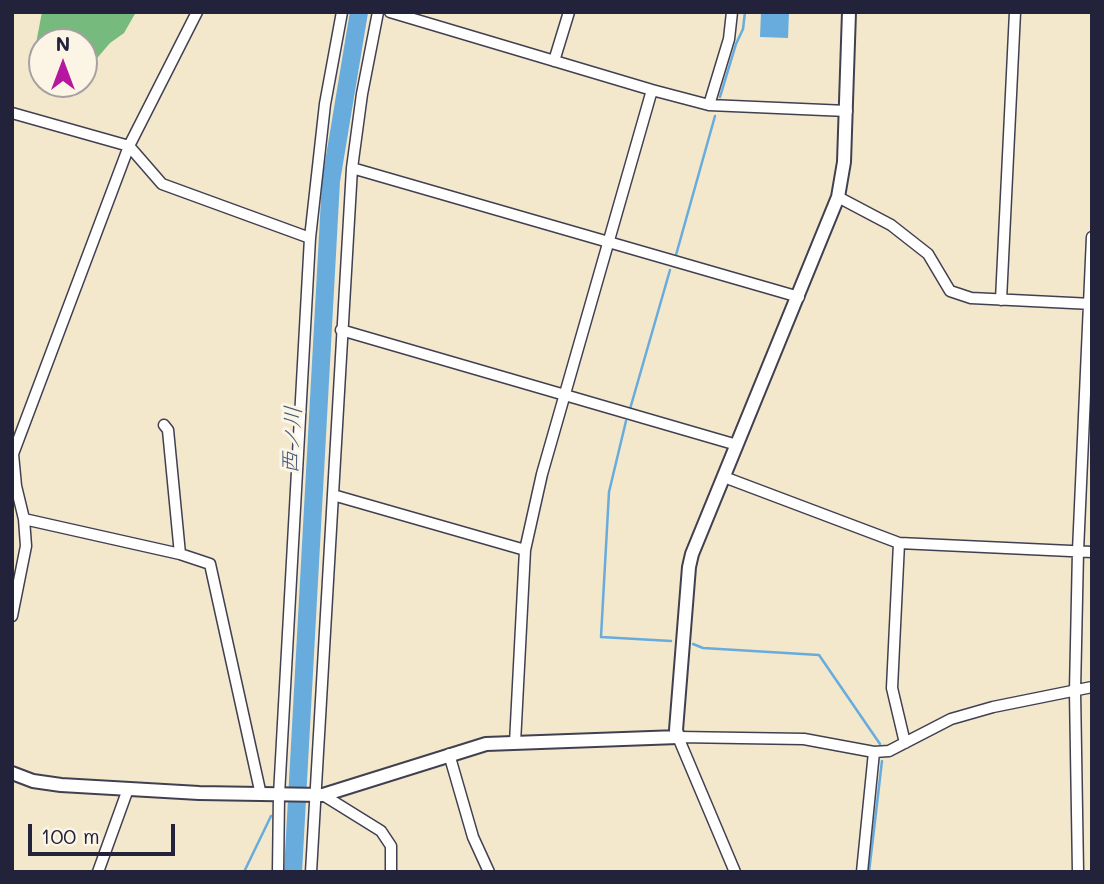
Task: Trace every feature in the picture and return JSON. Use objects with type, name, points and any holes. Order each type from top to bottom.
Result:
[{"type":"street","points":[[12,616],[26,546],[13,454],[129,146],[197,12]]},
{"type":"street","points":[[278,872],[310,238],[326,104],[342,12]]},
{"type":"street","points":[[311,872],[352,168],[362,94],[378,12]]},
{"type":"street","points":[[390,12],[709,105],[846,111]]},
{"type":"street","points":[[554,61],[569,12]]},
{"type":"street","points":[[709,105],[729,39],[732,12]]},
{"type":"street","points":[[734,871],[676,730],[690,566],[838,197],[842,178],[846,111],[849,12]]},
{"type":"street","points":[[1001,300],[1015,12]]},
{"type":"street","points":[[515,743],[525,550],[542,474],[652,90]]},
{"type":"street","points":[[12,113],[129,146],[162,184],[310,238]]},
{"type":"street","points":[[352,168],[799,297]]},
{"type":"street","points":[[838,197],[891,225],[928,254],[950,291],[971,298],[1090,304]]},
{"type":"street","points":[[1078,872],[1075,691],[1078,551],[1092,237]]},
{"type":"street","points":[[341,330],[737,445]]},
{"type":"street","points":[[164,425],[168,430],[180,554]]},
{"type":"street","points":[[724,477],[899,543],[1092,551]]},
{"type":"street","points":[[333,495],[525,550]]},
{"type":"street","points":[[24,519],[180,554],[210,564],[261,795]]},
{"type":"street","points":[[899,543],[892,688],[905,743]]},
{"type":"street","points":[[12,773],[33,781],[61,785],[261,795],[316,795],[486,744],[678,737],[804,739],[874,752],[889,751],[951,719],[993,707],[1092,687]]},
{"type":"street","points":[[862,872],[874,752]]},
{"type":"street","points":[[449,754],[472,837],[489,872]]},
{"type":"street","points":[[98,872],[128,789]]},
{"type":"street","points":[[316,795],[381,831],[391,846],[391,872]]},
{"type":"green space","points":[[42,12],[136,12],[124,33],[110,43],[98,57],[98,28],[39,28]]},
{"type":"water","points":[[761,12],[789,12],[788,38],[760,37]]},
{"type":"waterway","name":"西ノ川","points":[[293,872],[331,181],[359,12]]},
{"type":"waterway","points":[[720,97],[743,29],[745,12]]},
{"type":"waterway","points":[[676,255],[715,116]]},
{"type":"waterway","points":[[630,409],[670,270]]},
{"type":"waterway","points":[[626,421],[609,492],[601,637],[671,641]]},
{"type":"waterway","points":[[693,644],[703,648],[819,655],[880,744]]},
{"type":"waterway","points":[[869,872],[882,761]]},
{"type":"waterway","points":[[244,872],[271,816]]}]
